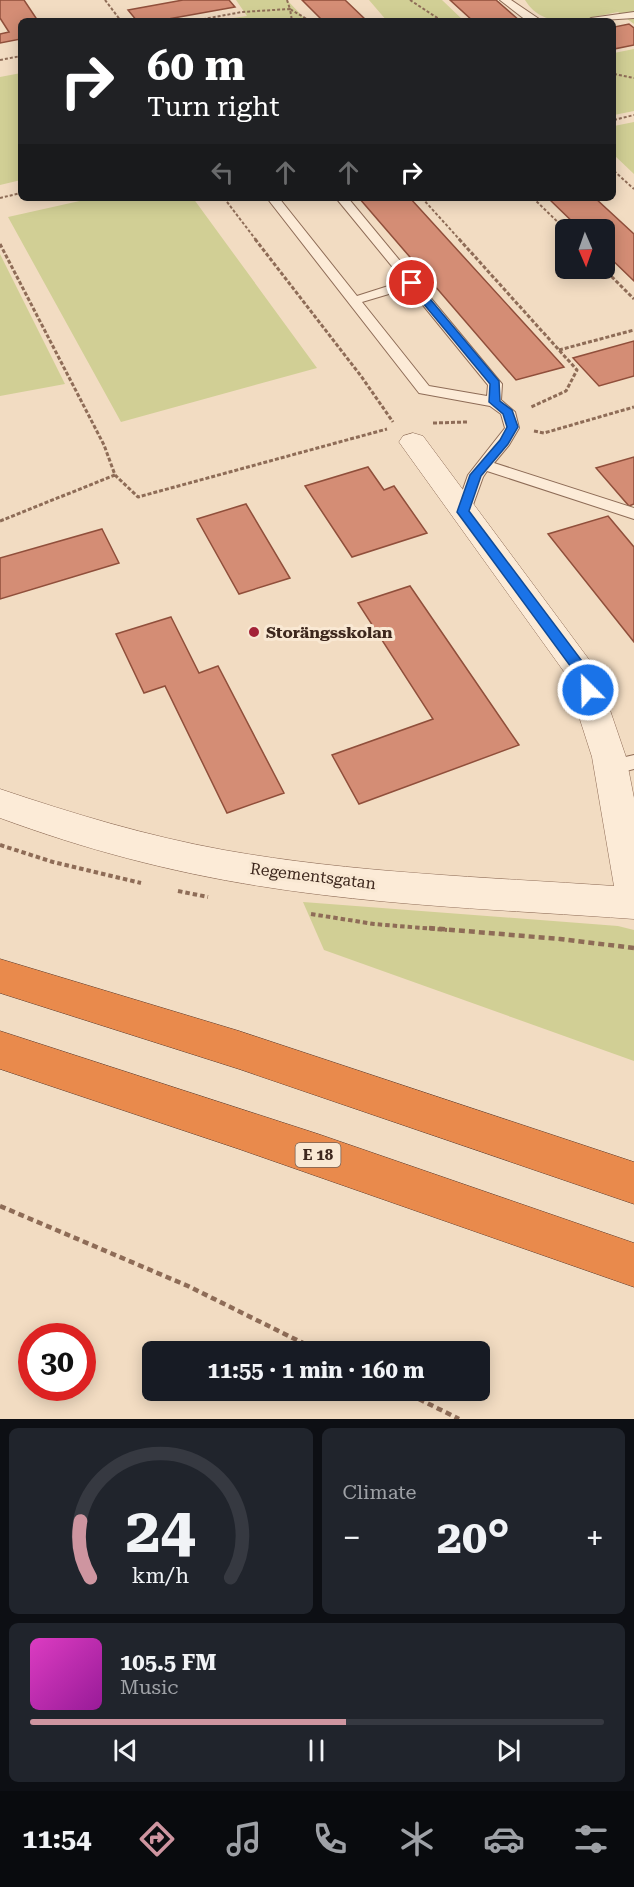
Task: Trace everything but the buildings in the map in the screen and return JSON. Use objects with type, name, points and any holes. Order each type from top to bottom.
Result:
[{"type":"highway","points":[[0,976],[381,1097],[634,1183]]},
{"type":"highway","name":"E 18","points":[[0,1050],[136,1093],[634,1265]]},
{"type":"street","points":[[420,432],[463,512],[580,669],[622,765],[634,891]]},
{"type":"street","name":"Regementsgatan","points":[[0,803],[34,816],[138,847],[259,871],[382,884],[634,903]]},
{"type":"lane","points":[[505,0],[530,18]]},
{"type":"lane","points":[[612,18],[634,15]]},
{"type":"lane","points":[[275,201],[424,390],[494,402],[508,412],[512,427],[504,442],[476,475],[463,512]]},
{"type":"lane","points":[[344,201],[495,384],[494,402]]},
{"type":"lane","points":[[353,301],[412,283]]},
{"type":"lane","points":[[484,465],[634,514]]},
{"type":"path","points":[[105,0],[119,18]]},
{"type":"path","points":[[287,0],[292,18]]},
{"type":"path","points":[[410,0],[437,18]]},
{"type":"path","points":[[209,18],[242,12],[290,9],[305,18]]},
{"type":"path","points":[[0,60],[18,57]]},
{"type":"path","points":[[616,74],[634,78]]},
{"type":"path","points":[[616,120],[634,115]]},
{"type":"path","points":[[616,173],[634,189]]},
{"type":"path","points":[[0,198],[18,194]]},
{"type":"path","points":[[0,244],[104,445],[115,475],[138,497],[396,426],[361,376],[226,201]]},
{"type":"path","points":[[425,201],[577,370],[566,391],[532,407],[494,402]]},
{"type":"path","points":[[536,201],[555,219]]},
{"type":"path","points":[[614,279],[634,299]]},
{"type":"path","points":[[559,350],[634,330]]},
{"type":"path","points":[[420,432],[454,421],[544,433],[634,407]]},
{"type":"path","points":[[0,521],[115,475]]},
{"type":"path","points":[[0,1206],[188,1286],[299,1341]]},
{"type":"path","points":[[423,1401],[459,1419]]},
{"type":"shaded area","points":[[236,0],[287,0],[304,18],[233,18],[247,16]]},
{"type":"shaded area","points":[[369,0],[442,0],[461,18],[384,18]]},
{"type":"shaded area","points":[[525,0],[634,0],[634,24],[618,12],[590,18],[547,18],[533,10]]},
{"type":"shaded area","points":[[634,49],[634,111],[616,115],[616,53]]},
{"type":"shaded area","points":[[18,74],[18,181],[0,185],[0,77]]},
{"type":"shaded area","points":[[634,122],[634,174],[616,157],[616,126]]},
{"type":"shaded area","points":[[80,201],[195,201],[317,368],[121,422],[8,217]]},
{"type":"shaded area","points":[[0,254],[65,384],[0,396]]},
{"type":"shaded area","points":[[303,902],[618,926],[634,930],[634,1061],[324,950]]},
{"type":"place","name":"Storängsskolan","points":[[254,632]]},
{"type":"route","points":[[412,283],[495,384],[494,402],[508,412],[512,427],[504,442],[476,475],[463,512],[580,669],[588,690]]}]
